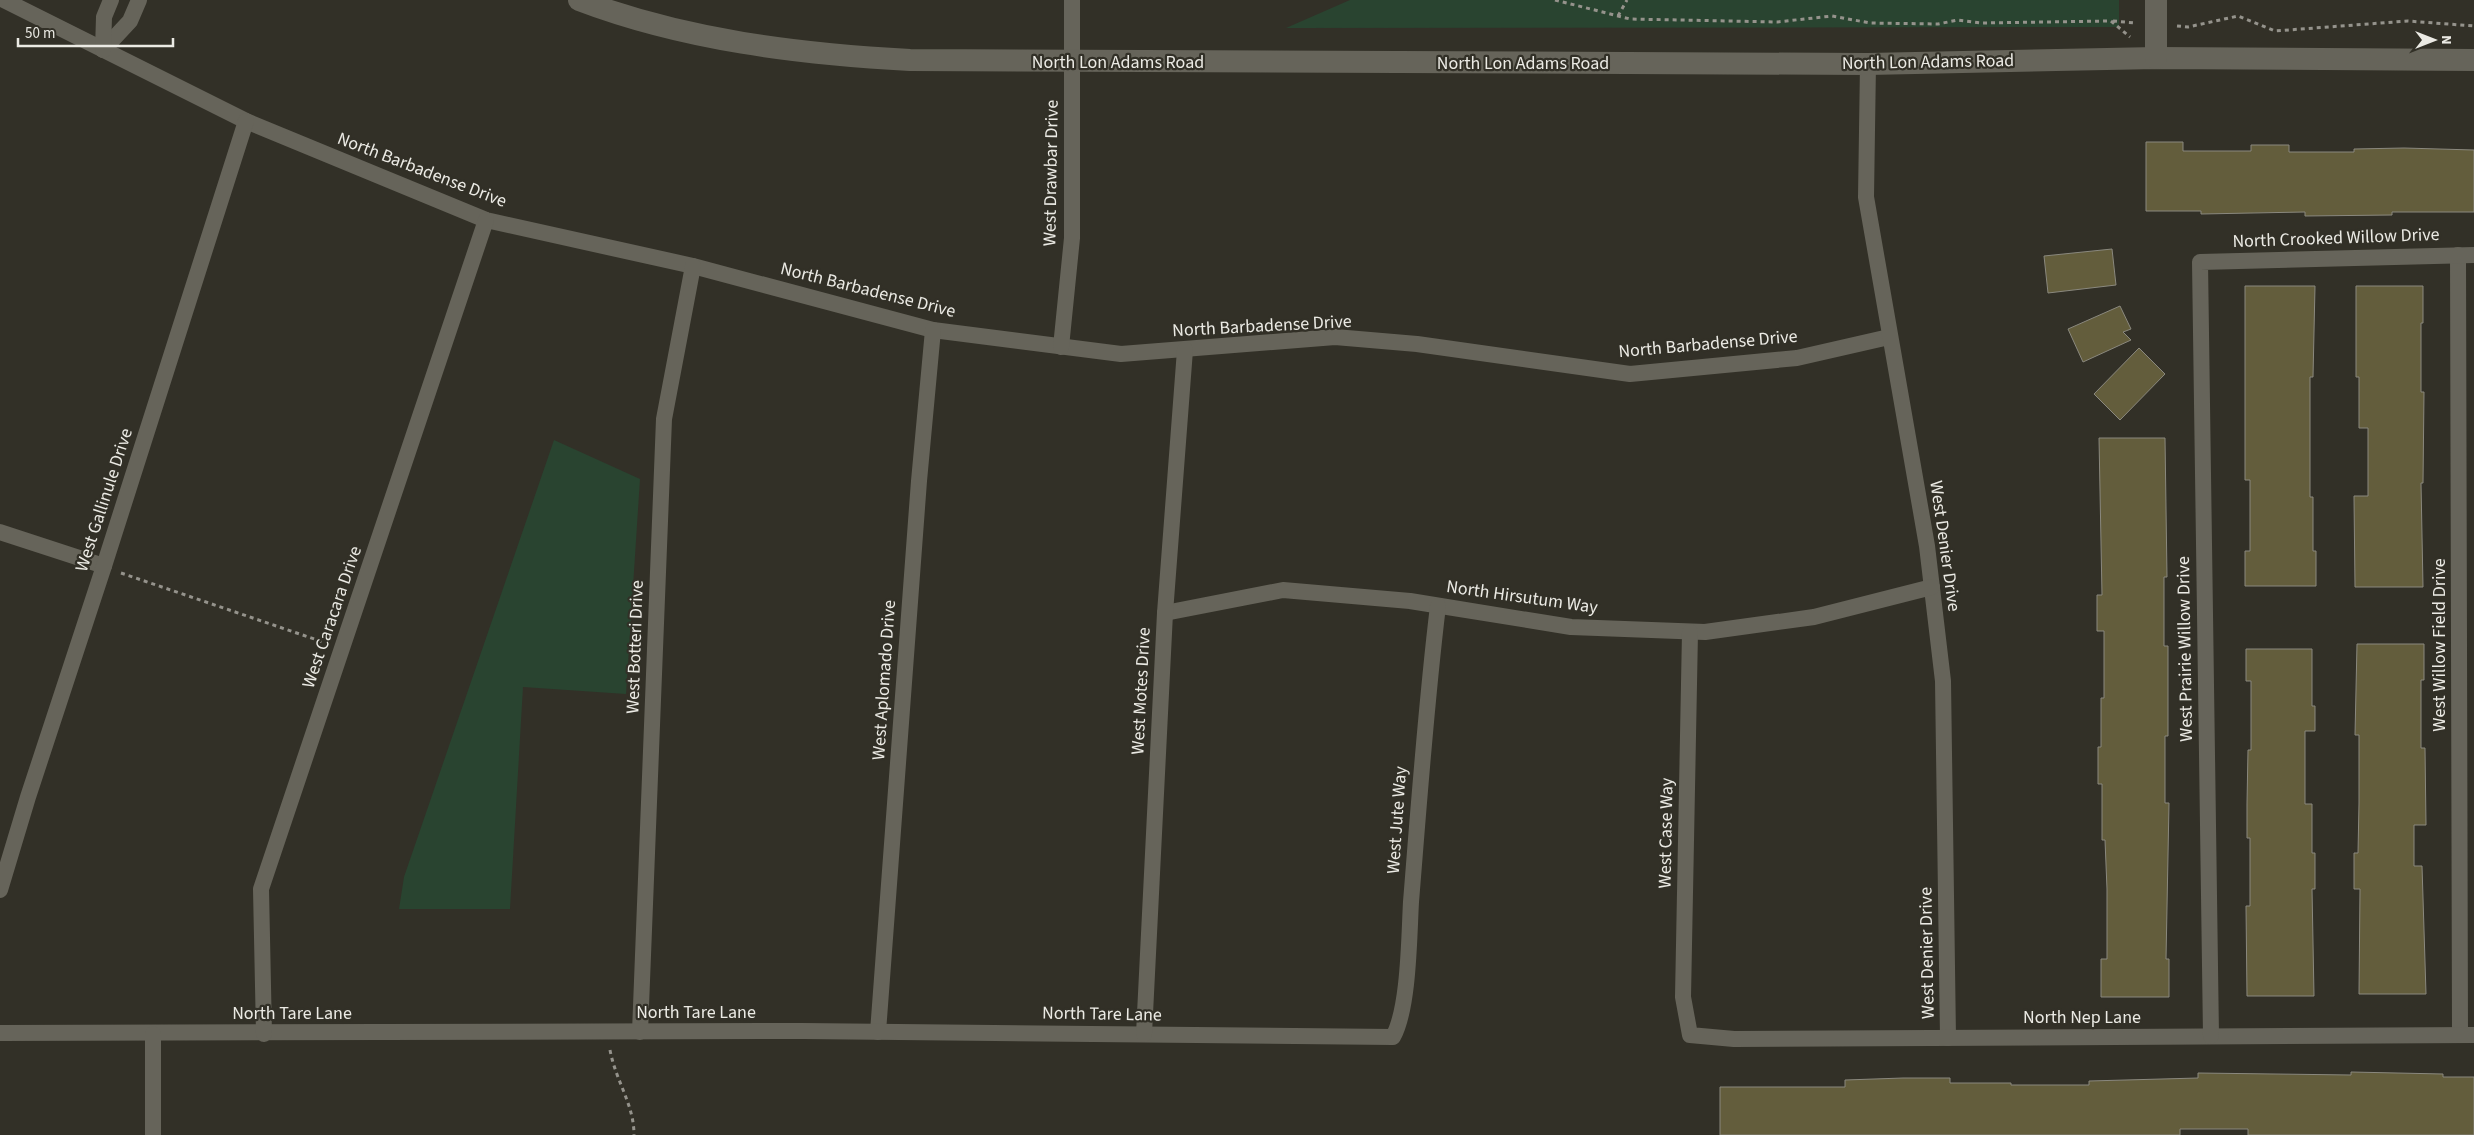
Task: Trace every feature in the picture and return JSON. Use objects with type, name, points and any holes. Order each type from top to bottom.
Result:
[{"type":"street","name":"North Barbadense Drive","points":[[4,0],[246,121],[486,220],[693,266],[933,330],[1120,354],[1335,337],[1417,344],[1630,374],[1797,358],[1889,337]]},
{"type":"street","points":[[103,50],[104,17],[111,0]]},
{"type":"street","points":[[103,50],[130,21],[139,0]]},
{"type":"street","name":"North Lon Adams Road","points":[[579,0],[680,30],[760,46],[836,56],[910,60],[1868,64],[2156,58],[2474,60]]},
{"type":"street","name":"West Drawbar Drive","points":[[1061,347],[1072,238],[1072,0]]},
{"type":"street","points":[[2156,0],[2156,58]]},
{"type":"street","name":"West Denier Drive","points":[[1868,64],[1866,196],[1889,337],[1927,546],[1942,681],[1948,1038]]},
{"type":"street","name":"West Gallinule Drive","points":[[0,890],[28,797],[246,121]]},
{"type":"street","name":"West Caracara Drive","points":[[264,1034],[261,889],[486,220]]},
{"type":"street","name":"North Crooked Willow Drive","points":[[2200,262],[2466,255]]},
{"type":"street","name":"West Willow Field Drive","points":[[2466,255],[2467,1035]]},
{"type":"street","name":"West Prairie Willow Drive","points":[[2200,262],[2211,1036]]},
{"type":"street","name":"West Botteri Drive","points":[[640,1032],[664,419],[693,266]]},
{"type":"street","name":"West Aplomado Drive","points":[[878,1032],[919,481],[933,330]]},
{"type":"street","name":"West Motes Drive","points":[[1144,1034],[1165,613],[1185,350]]},
{"type":"street","points":[[0,532],[104,566]]},
{"type":"street","name":"North Hirsutum Way","points":[[1165,613],[1283,590],[1438,606],[1571,627],[1705,632],[1814,617],[1932,587]]},
{"type":"street","name":"West Jute Way","points":[[1393,1037],[1399,1026],[1406,974],[1428,687],[1438,606]]},
{"type":"street","name":"West Case Way","points":[[1690,632],[1683,996],[1690,1035]]},
{"type":"street","name":"North Tare Lane","points":[[0,1033],[878,1032],[1393,1037]]},
{"type":"street","points":[[153,1034],[153,1135]]},
{"type":"street","name":"North Nep Lane","points":[[1690,1035],[1734,1039],[2467,1035]]},
{"type":"path","points":[[1555,0],[1630,20],[1777,22],[1832,16],[1870,23],[1938,24],[1958,20],[1982,23],[2111,21],[2188,27],[2238,16],[2275,31],[2408,21],[2474,26]]},
{"type":"path","points":[[1618,16],[1627,0]]},
{"type":"path","points":[[2111,21],[2156,58]]},
{"type":"path","points":[[104,566],[342,648]]},
{"type":"path","points":[[607,1032],[614,1070],[634,1118],[634,1135]]},
{"type":"green space","points":[[1350,0],[2119,0],[2119,27],[1286,28]]},
{"type":"green space","points":[[554,440],[640,479],[626,694],[523,687],[510,909],[399,909],[404,877]]},
{"type":"building","points":[[2146,142],[2183,142],[2183,151],[2251,151],[2251,145],[2289,145],[2289,152],[2354,152],[2354,149],[2404,148],[2474,150],[2474,212],[2392,212],[2392,215],[2305,216],[2305,212],[2201,214],[2201,211],[2146,211]]},
{"type":"building","points":[[2112,249],[2116,285],[2048,293],[2044,256]]},
{"type":"building","points":[[2245,286],[2315,286],[2313,377],[2310,377],[2310,497],[2313,497],[2313,551],[2316,551],[2316,586],[2245,586],[2245,551],[2250,551],[2250,480],[2245,480]]},
{"type":"building","points":[[2356,286],[2423,286],[2421,392],[2424,392],[2423,483],[2421,483],[2423,587],[2355,587],[2354,496],[2368,496],[2368,428],[2359,428],[2359,377],[2356,377]]},
{"type":"building","points":[[2120,306],[2131,329],[2123,332],[2131,340],[2083,362],[2068,329]]},
{"type":"building","points":[[2139,348],[2165,374],[2120,420],[2094,394]]},
{"type":"building","points":[[2099,438],[2165,438],[2167,577],[2164,577],[2164,646],[2168,646],[2168,736],[2165,736],[2165,803],[2169,803],[2166,959],[2169,959],[2169,997],[2101,997],[2101,959],[2107,959],[2107,889],[2105,840],[2102,840],[2102,784],[2098,784],[2098,747],[2101,747],[2101,698],[2104,698],[2104,631],[2097,631],[2097,595],[2102,595]]},
{"type":"building","points":[[2357,644],[2424,644],[2424,680],[2421,680],[2421,748],[2425,748],[2426,825],[2414,825],[2414,866],[2422,866],[2426,994],[2359,994],[2360,889],[2354,889],[2354,853],[2358,853],[2359,803],[2359,735],[2355,735]]},
{"type":"building","points":[[2246,649],[2312,649],[2312,706],[2315,706],[2315,731],[2305,731],[2305,804],[2312,804],[2312,853],[2315,853],[2315,889],[2312,889],[2314,996],[2247,996],[2246,906],[2250,906],[2250,838],[2247,838],[2247,804],[2248,750],[2251,750],[2251,681],[2246,681]]},
{"type":"building","points":[[2351,1072],[2443,1074],[2443,1077],[2474,1077],[2474,1135],[2248,1135],[2248,1129],[2180,1129],[2180,1135],[1720,1135],[1720,1087],[1845,1087],[1845,1080],[1903,1078],[1950,1078],[1950,1083],[2089,1085],[2089,1081],[2198,1078],[2198,1073],[2351,1075]]}]
